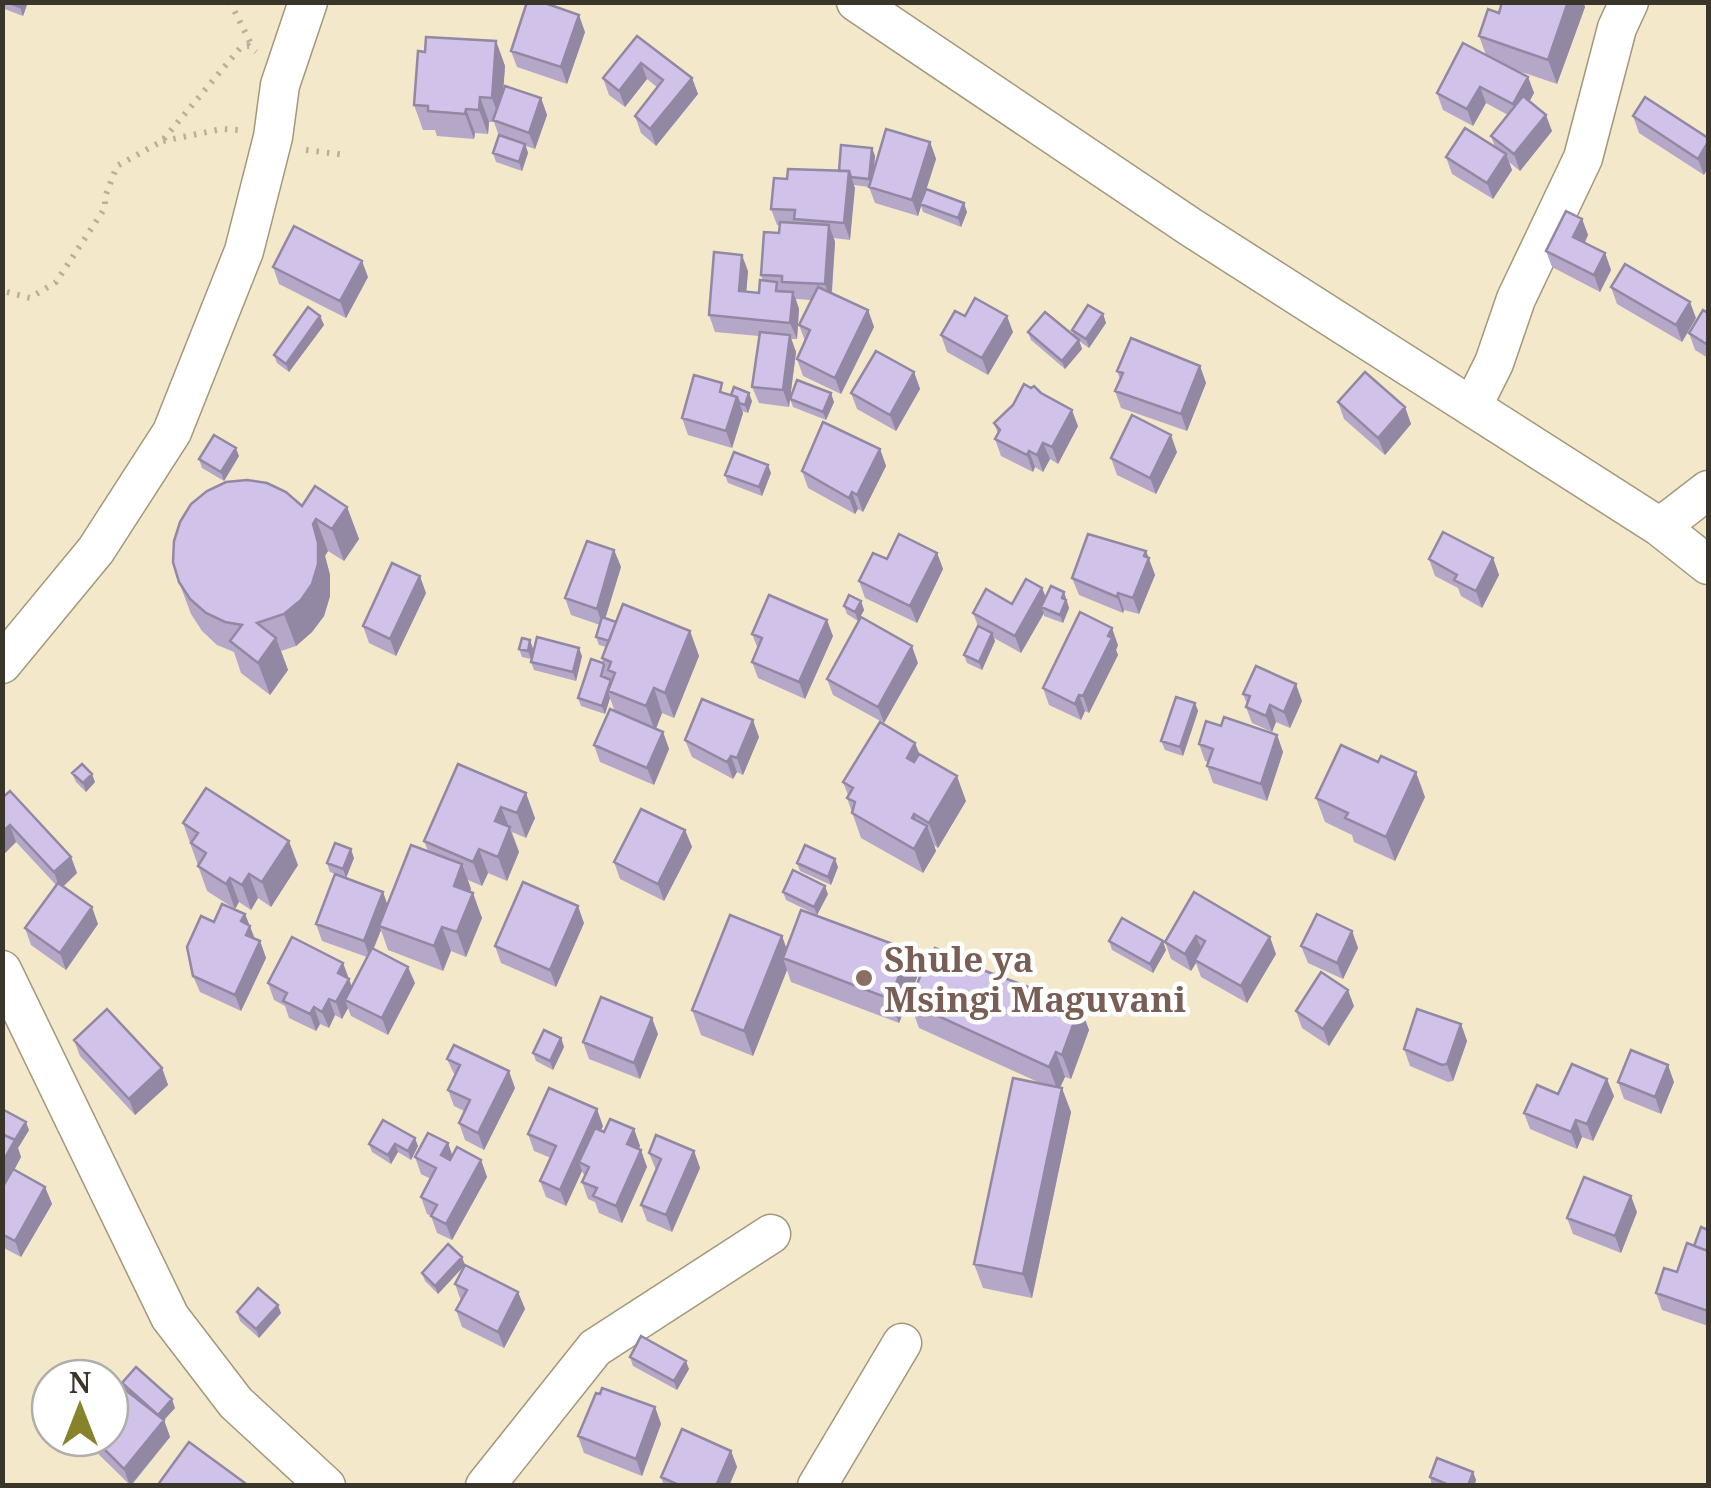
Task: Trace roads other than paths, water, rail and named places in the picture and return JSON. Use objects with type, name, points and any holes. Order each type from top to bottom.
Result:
[{"type":"street","points":[[2,664],[96,550],[172,432],[244,250],[273,136],[280,85],[308,2]]},
{"type":"street","points":[[856,2],[1192,228],[1660,527],[1708,565]]},
{"type":"street","points":[[1472,407],[1494,364],[1516,300],[1583,158],[1618,28],[1629,2]]},
{"type":"street","points":[[1660,527],[1708,490]]},
{"type":"street","points":[[2,970],[170,1318],[236,1403],[326,1486]]},
{"type":"street","points":[[485,1486],[596,1348],[772,1234]]},
{"type":"street","points":[[817,1486],[902,1343]]},
{"type":"place","name":"Shule ya Msingi Maguvani","points":[[864,978]]}]
